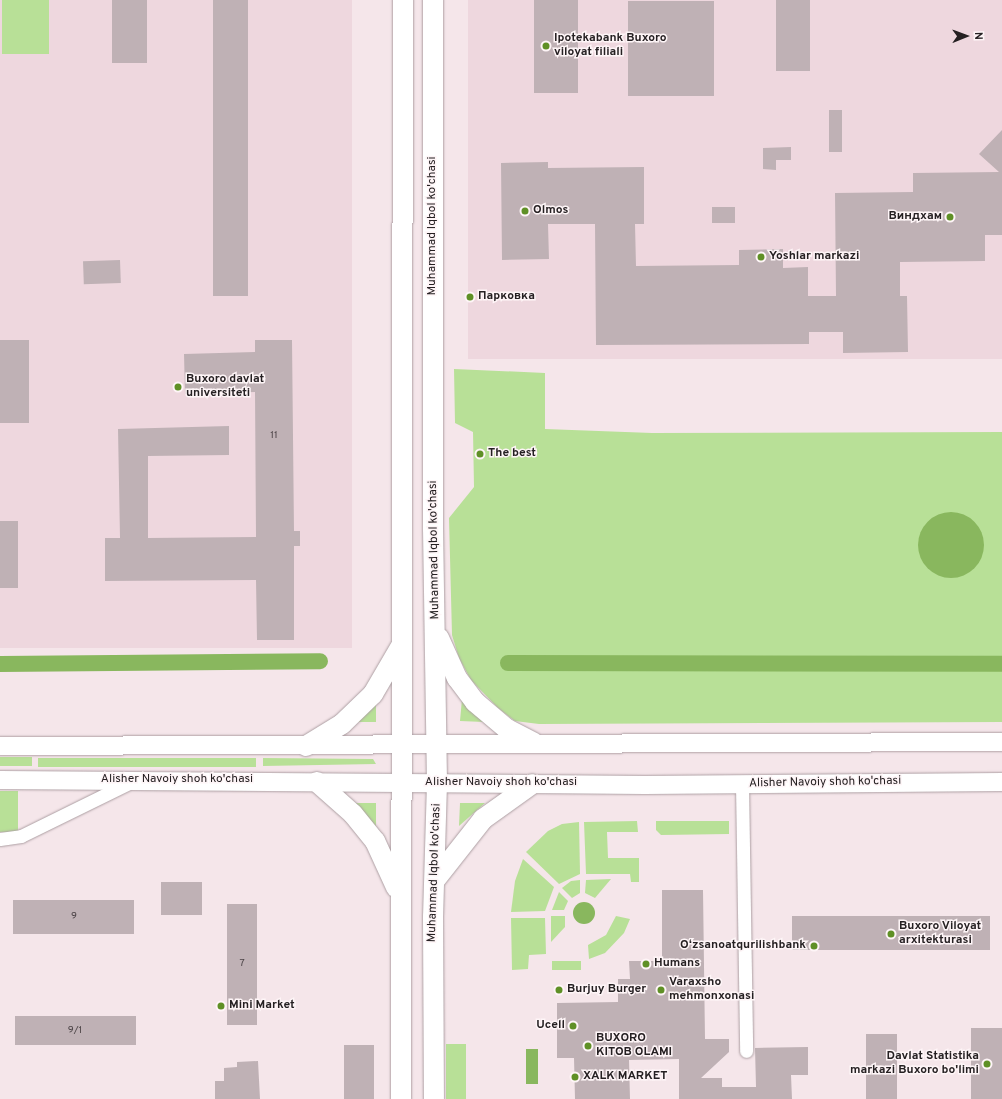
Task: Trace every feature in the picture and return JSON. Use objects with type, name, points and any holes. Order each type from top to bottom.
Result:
[{"type":"main road","points":[[402,1099],[400,783],[402,642],[403,0]]},
{"type":"main road","name":"Muhammad Iqbol ko'chasi","points":[[433,0],[433,528],[436,630],[437,783],[434,1099]]},
{"type":"main road","points":[[436,630],[457,678],[475,702],[507,729],[534,743]]},
{"type":"main road","points":[[306,746],[342,724],[373,694],[402,642]]},
{"type":"main road","points":[[0,746],[306,746],[534,743],[1002,742]]},
{"type":"main road","name":"Alisher Navoiy shoh ko'chasi","points":[[0,780],[532,784],[1002,782]]},
{"type":"main road","points":[[317,782],[353,814],[375,841],[400,899]]},
{"type":"main road","points":[[435,880],[483,819],[532,784]]},
{"type":"street","points":[[0,839],[21,836],[135,780]]},
{"type":"street","points":[[742,784],[746,1051]]},
{"type":"shaded area","name":"Buxoro davlat universiteti","points":[[0,0],[352,0],[352,648],[0,648]]},
{"type":"shaded area","points":[[2,0],[49,0],[49,54],[2,54]]},
{"type":"shaded area","points":[[468,0],[1002,0],[1002,359],[468,359]]},
{"type":"shaded area","points":[[454,369],[545,373],[545,429],[652,433],[1002,432],[1002,722],[539,724],[515,721],[498,708],[471,680],[459,658],[452,635],[449,518],[474,487],[473,432],[455,423]]},
{"type":"shaded area","points":[[944,512],[958,512],[970,517],[979,526],[984,538],[982,558],[975,569],[958,578],[944,578],[932,573],[923,564],[918,552],[918,538],[923,526],[932,517]]},
{"type":"shaded area","points":[[462,699],[484,722],[460,721]]},
{"type":"shaded area","points":[[376,701],[376,722],[355,722]]},
{"type":"shaded area","points":[[0,757],[32,757],[32,766],[0,766]]},
{"type":"shaded area","points":[[38,758],[256,758],[256,767],[38,767]]},
{"type":"shaded area","points":[[263,758],[373,759],[376,764],[263,766]]},
{"type":"shaded area","points":[[0,791],[18,791],[18,832],[0,832]]},
{"type":"shaded area","points":[[353,803],[376,803],[376,826]]},
{"type":"shaded area","points":[[460,803],[485,803],[459,826]]},
{"type":"shaded area","points":[[637,821],[638,832],[607,832],[608,858],[639,858],[639,882],[631,882],[630,874],[586,874],[584,822]]},
{"type":"shaded area","points":[[656,821],[729,821],[729,834],[661,835],[656,830]]},
{"type":"shaded area","points":[[579,822],[580,874],[559,884],[526,852],[548,831],[562,824]]},
{"type":"shaded area","points":[[523,859],[554,887],[545,911],[511,912],[515,881]]},
{"type":"shaded area","points":[[611,879],[595,898],[585,893],[586,880]]},
{"type":"shaded area","points":[[580,880],[580,893],[572,898],[562,888],[571,881]]},
{"type":"shaded area","points":[[559,892],[568,901],[564,910],[552,910]]},
{"type":"shaded area","points":[[584,902],[592,905],[595,913],[592,921],[584,924],[576,921],[573,913],[576,905]]},
{"type":"shaded area","points":[[551,916],[565,916],[565,927],[551,942]]},
{"type":"shaded area","points":[[616,916],[630,919],[624,933],[605,953],[589,959],[588,945],[606,935]]},
{"type":"shaded area","points":[[511,918],[545,918],[546,954],[529,955],[528,969],[512,970]]},
{"type":"shaded area","points":[[552,961],[581,961],[581,970],[552,970]]},
{"type":"shaded area","points":[[446,1044],[466,1044],[466,1099],[446,1099]]},
{"type":"shaded area","points":[[526,1049],[538,1049],[538,1084],[526,1084]]},
{"type":"building","points":[[112,0],[147,0],[147,63],[112,63]]},
{"type":"building","points":[[213,0],[248,0],[248,296],[213,296]]},
{"type":"building","points":[[534,0],[578,0],[578,93],[534,93]]},
{"type":"building","points":[[776,0],[810,0],[810,71],[776,71]]},
{"type":"building","points":[[628,1],[714,1],[714,96],[628,96]]},
{"type":"building","points":[[829,110],[842,110],[842,152],[829,152]]},
{"type":"building","points":[[1002,130],[1002,235],[985,235],[985,261],[900,262],[900,296],[907,296],[908,352],[843,353],[843,332],[809,332],[809,344],[596,345],[595,224],[548,224],[549,259],[502,260],[501,163],[548,162],[548,168],[644,167],[644,224],[635,224],[636,266],[739,265],[739,250],[783,249],[783,268],[808,267],[808,296],[836,296],[835,193],[913,192],[913,173],[999,172],[979,154]]},
{"type":"building","points":[[791,147],[791,160],[776,160],[776,170],[763,169],[763,148]]},
{"type":"building","points":[[712,207],[735,207],[735,223],[712,223]]},
{"type":"building","points":[[120,260],[121,283],[84,284],[83,261]]},
{"type":"building","points":[[0,340],[29,340],[29,423],[0,423]]},
{"type":"building","points":[[255,340],[292,340],[294,531],[300,531],[300,546],[294,546],[294,640],[257,640],[256,580],[105,581],[105,538],[120,538],[118,429],[229,426],[229,455],[148,456],[148,538],[256,537],[255,392],[185,394],[184,354],[255,352]]},
{"type":"building","points":[[0,521],[18,521],[18,588],[0,588]]},
{"type":"building","points":[[161,882],[202,882],[202,915],[161,915]]},
{"type":"building","name":"Varaxsho mehmonxonasi","points":[[662,890],[703,890],[705,1039],[729,1039],[729,1052],[701,1078],[722,1078],[722,1087],[756,1087],[755,1048],[808,1047],[808,1075],[791,1075],[792,1099],[679,1099],[679,1059],[629,1060],[630,1099],[575,1099],[574,1058],[557,1058],[557,1003],[618,1002],[618,979],[630,979],[629,961],[662,961]]},
{"type":"building","points":[[13,900],[134,900],[134,934],[13,934]]},
{"type":"building","points":[[227,904],[257,904],[257,1025],[227,1025]]},
{"type":"building","name":"Buxoro Viloyat arxitekturasi","points":[[792,916],[990,916],[990,950],[792,950]]},
{"type":"building","points":[[15,1016],[136,1016],[136,1045],[15,1045]]},
{"type":"building","name":"Davlat Statistika markazi Buxoro bo'limi","points":[[971,1028],[1002,1028],[1002,1099],[971,1099]]},
{"type":"building","points":[[866,1034],[897,1034],[897,1099],[866,1099]]},
{"type":"building","points":[[344,1045],[374,1045],[374,1099],[344,1099]]},
{"type":"building","points":[[258,1061],[260,1099],[215,1099],[215,1081],[224,1081],[224,1068],[237,1067],[237,1062]]},
{"type":"waterway","points":[[0,664],[320,661]]},
{"type":"waterway","points":[[508,663],[1002,664]]},
{"type":"place","name":"Ipotekabank Buxoro viloyat filiali","points":[[546,46]]},
{"type":"place","name":"Olmos","points":[[525,211]]},
{"type":"place","name":"Виндхам","points":[[950,217]]},
{"type":"place","name":"Yoshlar markazi","points":[[761,257]]},
{"type":"place","name":"Парковка","points":[[470,297]]},
{"type":"place","name":"Buxoro davlat universiteti","points":[[178,387]]},
{"type":"place","name":"The best","points":[[480,454]]},
{"type":"place","name":"Buxoro Viloyat arxitekturasi","points":[[891,934]]},
{"type":"place","name":"Oʻzsanoatqurilishbank","points":[[814,946]]},
{"type":"place","name":"Humans","points":[[646,964]]},
{"type":"place","name":"Burjuy Burger","points":[[559,990]]},
{"type":"place","name":"Varaxsho mehmonxonasi","points":[[661,990]]},
{"type":"place","name":"Mini Market","points":[[221,1006]]},
{"type":"place","name":"Ucell","points":[[573,1026]]},
{"type":"place","name":"BUXORO KITOB OLAMI","points":[[588,1046]]},
{"type":"place","name":"Davlat Statistika markazi Buxoro bo'limi","points":[[987,1064]]},
{"type":"place","name":"XALK MARKET","points":[[575,1077]]}]
